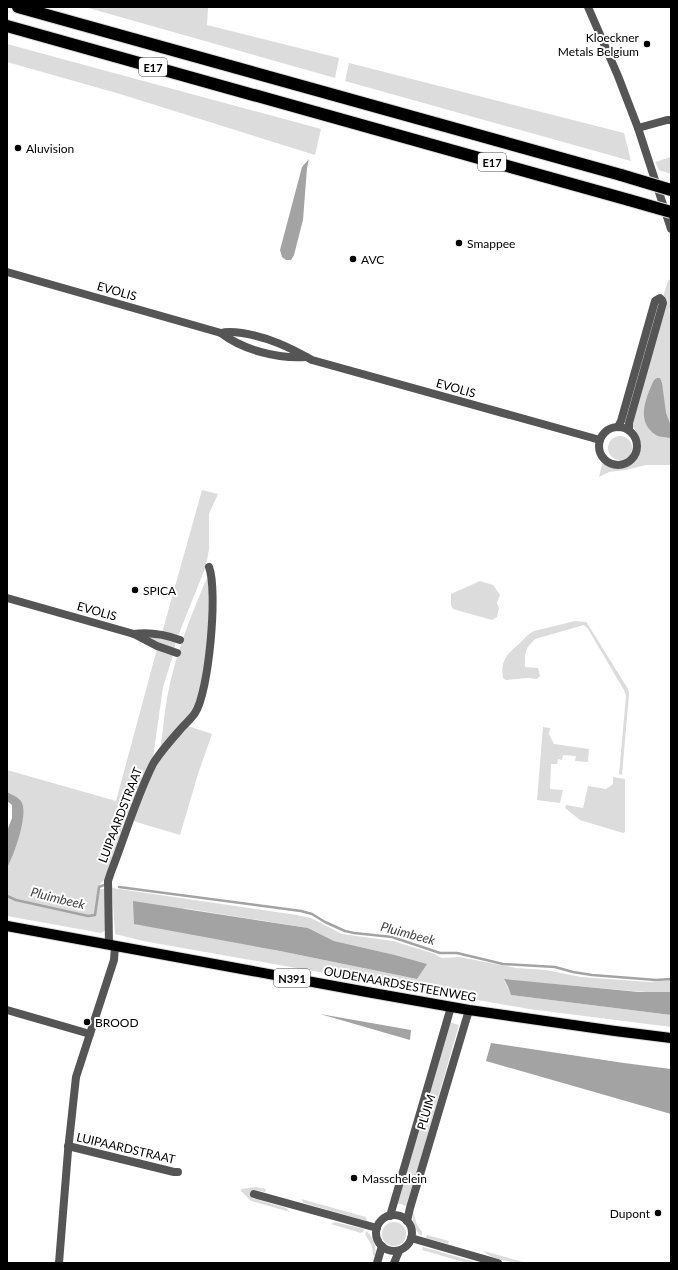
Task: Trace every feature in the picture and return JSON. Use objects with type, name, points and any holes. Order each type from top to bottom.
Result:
[{"type":"highway","name":"E17","points":[[18,7],[359,101],[671,190]]},
{"type":"highway","name":"E17","points":[[7,26],[671,212]]},
{"type":"main road","name":"OUDENAARDSESTEENWEG","points":[[7,926],[451,1007],[615,1032],[671,1038]]},
{"type":"street","points":[[588,7],[618,76],[638,128],[671,228]]},
{"type":"street","points":[[638,128],[671,120]]},
{"type":"street","name":"EVOLIS","points":[[7,272],[221,333],[249,348],[266,353],[306,357]]},
{"type":"street","points":[[618,427],[655,301],[660,298],[663,303],[629,423],[629,430]]},
{"type":"street","name":"EVOLIS","points":[[221,333],[227,331],[270,339],[300,352],[312,360],[600,440]]},
{"type":"street","points":[[618,427],[629,430],[635,436],[637,444],[635,455],[628,462],[620,465],[609,462],[602,456],[600,446],[600,440],[603,434],[609,429],[618,427]]},
{"type":"street","name":"LUIPAARDSTRAAT","points":[[59,1263],[68,1146],[76,1077],[114,960],[108,881],[144,784],[154,763],[195,713],[202,698],[210,640],[213,602],[213,588],[209,567]]},
{"type":"street","name":"EVOLIS","points":[[7,598],[134,634],[157,646],[176,653]]},
{"type":"street","name":"EVOLIS","points":[[134,634],[141,633],[180,640]]},
{"type":"street","name":"PLUIM","points":[[390,1216],[451,1007]]},
{"type":"street","points":[[7,1010],[90,1034]]},
{"type":"street","name":"PLUIM","points":[[407,1222],[469,1010]]},
{"type":"street","name":"LUIPAARDSTRAAT","points":[[68,1146],[178,1172]]},
{"type":"street","points":[[254,1194],[377,1228]]},
{"type":"street","points":[[390,1216],[399,1216],[407,1222],[410,1226],[411,1238],[404,1248],[398,1251],[392,1251],[387,1250],[382,1246],[377,1238],[377,1228],[382,1220],[390,1216]]},
{"type":"street","points":[[411,1238],[498,1263]]},
{"type":"street","points":[[377,1263],[382,1246]]},
{"type":"street","points":[[394,1263],[398,1251]]},
{"type":"shaded area","points":[[85,7],[208,7],[207,25],[339,58],[335,78]]},
{"type":"shaded area","points":[[7,44],[321,129],[315,155],[120,94],[7,62]]},
{"type":"shaded area","points":[[349,63],[624,133],[631,161],[345,81]]},
{"type":"shaded area","points":[[671,157],[671,174],[659,170],[655,162]]},
{"type":"shaded area","points":[[309,159],[303,220],[294,255],[291,260],[286,260],[282,257],[280,250],[302,167]]},
{"type":"shaded area","points":[[671,278],[671,465],[646,465],[609,472],[599,477],[603,461],[610,465],[623,467],[635,461],[638,456],[640,442],[632,425],[663,297],[668,281]]},
{"type":"shaded area","points":[[660,378],[662,383],[666,413],[671,426],[671,439],[658,436],[650,430],[644,416],[644,409],[648,394],[654,380]]},
{"type":"shaded area","points":[[620,436],[629,439],[632,448],[629,457],[620,460],[611,457],[608,448],[611,439]]},
{"type":"shaded area","points":[[202,490],[218,494],[209,514],[209,549],[206,566],[178,636],[162,633]]},
{"type":"shaded area","points":[[209,573],[208,641],[197,705],[160,750],[170,682],[190,619]]},
{"type":"shaded area","points":[[480,581],[493,585],[500,595],[497,603],[499,608],[497,617],[492,620],[453,609],[451,605],[451,594]]},
{"type":"shaded area","points":[[575,621],[587,623],[628,689],[629,694],[622,775],[619,774],[626,696],[624,690],[588,629],[584,625],[535,639],[527,648],[525,655],[525,667],[538,668],[540,676],[537,679],[528,678],[506,680],[503,678],[502,672],[505,658],[530,634],[534,631]]},
{"type":"shaded area","points":[[142,636],[176,641],[174,650]]},
{"type":"shaded area","points":[[157,649],[173,655],[163,687],[153,758],[106,878],[98,889],[106,889],[106,930],[101,933],[7,916],[7,868],[11,860],[15,843],[20,799],[7,792],[7,770],[116,801]]},
{"type":"shaded area","points":[[188,726],[212,734],[198,774],[180,835],[133,821],[148,780],[160,758]]},
{"type":"shaded area","points":[[543,727],[550,728],[549,734],[554,744],[589,749],[588,762],[575,761],[576,756],[563,755],[562,760],[558,759],[557,764],[551,764],[550,789],[563,790],[560,803],[537,800]]},
{"type":"shaded area","points":[[613,777],[625,779],[625,832],[623,833],[580,820],[565,808],[566,805],[583,808],[588,786],[606,789],[613,784]]},
{"type":"shaded area","points":[[7,792],[20,799],[23,809],[23,817],[19,836],[7,868],[7,831],[12,818],[12,805],[7,801]]},
{"type":"shaded area","points":[[112,888],[297,915],[311,918],[342,934],[393,941],[432,953],[442,958],[459,957],[516,968],[546,970],[581,977],[650,982],[671,980],[671,992],[657,993],[504,980],[511,995],[671,1015],[671,1027],[529,1009],[143,941],[115,934]],"holes":[[[183,908],[308,928],[334,941],[395,955],[426,964],[417,979],[275,950]]]},
{"type":"shaded area","points":[[133,901],[308,928],[334,941],[427,964],[417,979],[275,950],[134,924]]},
{"type":"shaded area","points":[[504,979],[639,992],[671,992],[671,1015],[511,995]]},
{"type":"shaded area","points":[[320,1014],[411,1030],[410,1040]]},
{"type":"shaded area","points":[[449,1022],[459,1025],[407,1206],[397,1203]]},
{"type":"shaded area","points":[[491,1043],[671,1069],[671,1114],[486,1061]]},
{"type":"shaded area","points":[[256,1187],[266,1189],[265,1192],[255,1190],[252,1198],[286,1208],[290,1212],[251,1201],[241,1191],[241,1189]]},
{"type":"shaded area","points":[[301,1199],[366,1217],[367,1221],[304,1203]]},
{"type":"shaded area","points":[[413,1212],[417,1225],[422,1232],[422,1236],[414,1226]]},
{"type":"shaded area","points":[[335,1222],[364,1229],[361,1233],[331,1224]]},
{"type":"shaded area","points":[[394,1222],[399,1223],[405,1229],[405,1239],[399,1245],[394,1246],[389,1245],[383,1239],[382,1234],[383,1229],[389,1223]]},
{"type":"shaded area","points":[[367,1231],[374,1243],[375,1256],[373,1255],[372,1246],[365,1234]]},
{"type":"shaded area","points":[[427,1235],[449,1241],[448,1244],[426,1238]]},
{"type":"shaded area","points":[[423,1247],[479,1263],[467,1263],[422,1250]]},
{"type":"shaded area","points":[[484,1251],[527,1263],[498,1259],[492,1257]]},
{"type":"waterway","name":"Pluimbeek","points":[[7,896],[16,900],[88,916],[95,915],[99,887],[104,885]]},
{"type":"waterway","name":"Pluimbeek","points":[[119,887],[301,911],[312,914],[345,931],[392,937],[440,953],[457,953],[503,964],[555,967],[592,975],[656,980],[671,979]]},
{"type":"place","name":"Kloeckner Metals Belgium","points":[[647,44]]},
{"type":"place","name":"Aluvision","points":[[18,148]]},
{"type":"place","name":"Smappee","points":[[459,243]]},
{"type":"place","name":"AVC","points":[[353,259]]},
{"type":"place","name":"SPICA","points":[[135,590]]},
{"type":"place","name":"BROOD","points":[[87,1022]]},
{"type":"place","name":"Masschelein","points":[[354,1178]]},
{"type":"place","name":"Dupont","points":[[658,1213]]}]
